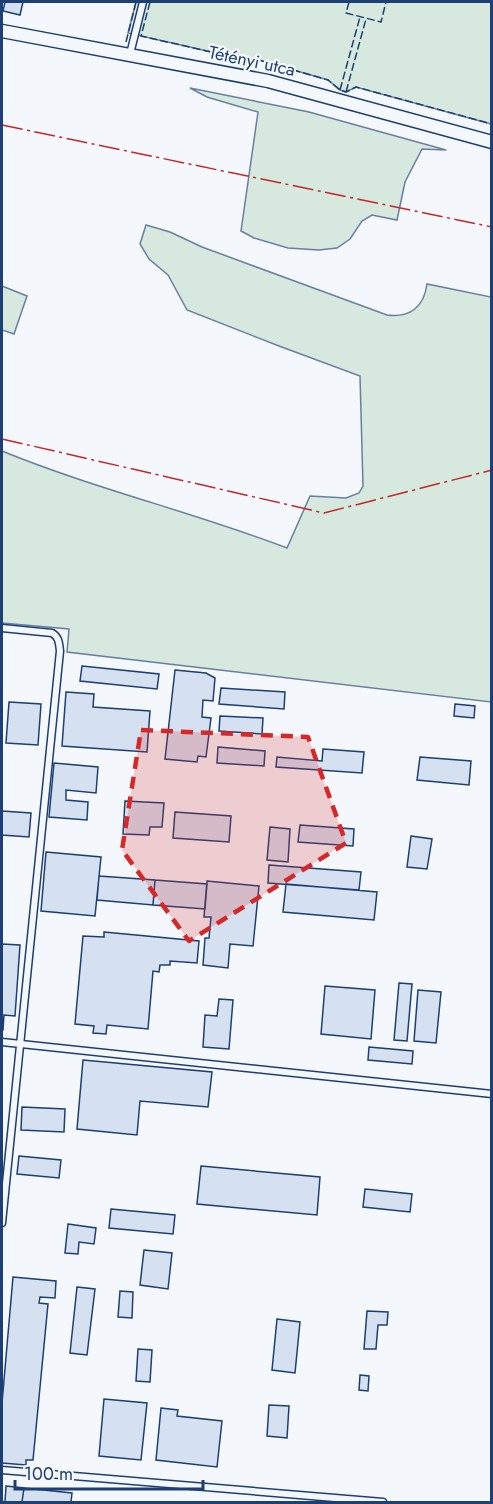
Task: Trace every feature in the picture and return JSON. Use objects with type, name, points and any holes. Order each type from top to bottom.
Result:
[{"type":"street","name":"Tétényi utca","points":[[2,30],[268,81],[492,142]]},
{"type":"lane","points":[[130,54],[143,2]]},
{"type":"lane","points":[[2,628],[52,633],[59,642],[60,651],[2,1223]]},
{"type":"lane","points":[[2,1041],[492,1094]]},
{"type":"lane","points":[[2,1470],[382,1503]]},
{"type":"highlighted area","points":[[141,730],[308,737],[346,843],[189,941],[122,850]]},
{"type":"shaded area","points":[[136,2],[491,2],[491,124],[356,87],[346,92],[328,80],[256,59],[247,68],[229,56],[128,33]]},
{"type":"shaded area","points":[[190,88],[309,112],[446,150],[422,149],[405,182],[397,220],[372,215],[362,221],[350,239],[337,248],[319,250],[288,248],[254,238],[241,231],[258,112],[207,97]]},
{"type":"shaded area","points":[[146,225],[170,232],[202,247],[387,315],[409,313],[423,299],[427,284],[491,297],[491,702],[67,652],[69,629],[2,623],[2,451],[37,465],[287,548],[310,496],[346,498],[359,493],[363,486],[360,376],[187,310],[168,275],[149,259],[140,244]]},
{"type":"shaded area","points":[[2,286],[27,296],[14,334],[2,330]]},
{"type":"building","points":[[5,2],[23,2],[20,15],[3,11]]},
{"type":"building","points":[[82,666],[159,674],[157,689],[80,681]]},
{"type":"building","points":[[175,670],[206,673],[215,678],[213,701],[203,700],[202,717],[211,718],[206,757],[198,756],[197,762],[165,759]]},
{"type":"building","points":[[221,688],[285,692],[284,709],[219,704]]},
{"type":"building","points":[[66,692],[94,694],[93,707],[150,711],[147,752],[62,746]]},
{"type":"building","points":[[9,702],[41,704],[38,745],[6,743]]},
{"type":"building","points":[[455,704],[475,706],[474,718],[454,716]]},
{"type":"building","points":[[220,716],[263,718],[262,734],[219,731]]},
{"type":"building","points":[[218,747],[265,751],[264,766],[217,763]]},
{"type":"building","points":[[323,749],[364,752],[362,773],[276,767],[277,757],[322,761]]},
{"type":"building","points":[[420,757],[471,761],[469,785],[417,780]]},
{"type":"building","points":[[54,763],[98,767],[96,793],[66,790],[66,800],[88,802],[87,820],[49,817]]},
{"type":"building","points":[[125,801],[164,803],[162,827],[150,827],[149,835],[123,834]]},
{"type":"building","points":[[2,811],[31,813],[29,837],[2,835]]},
{"type":"building","points":[[175,812],[231,816],[229,842],[173,838]]},
{"type":"building","points":[[300,825],[354,829],[353,846],[298,842]]},
{"type":"building","points":[[270,827],[290,829],[288,862],[267,860]]},
{"type":"building","points":[[411,836],[432,839],[427,869],[407,867]]},
{"type":"building","points":[[46,852],[101,857],[95,916],[41,911]]},
{"type":"building","points":[[269,865],[361,872],[359,890],[268,883]]},
{"type":"building","points":[[99,876],[155,880],[153,905],[97,900]]},
{"type":"building","points":[[155,880],[207,884],[205,909],[153,905]]},
{"type":"building","points":[[207,881],[259,886],[253,946],[230,944],[228,968],[203,965],[205,938],[209,938],[211,917],[204,917]]},
{"type":"building","points":[[286,884],[377,892],[374,920],[283,912]]},
{"type":"building","points":[[104,932],[199,941],[197,963],[170,961],[170,965],[160,965],[159,972],[153,971],[148,1029],[107,1025],[106,1034],[93,1033],[94,1026],[75,1024],[83,936],[104,937]]},
{"type":"building","points":[[2,944],[20,945],[15,1016],[4,1015],[3,1030],[2,1030]]},
{"type":"building","points":[[399,983],[412,984],[407,1041],[394,1040]]},
{"type":"building","points":[[325,986],[375,990],[371,1039],[321,1034]]},
{"type":"building","points":[[418,990],[441,992],[436,1043],[414,1041]]},
{"type":"building","points":[[219,999],[233,1000],[229,1049],[203,1047],[205,1015],[217,1016]]},
{"type":"building","points":[[369,1047],[413,1051],[412,1064],[368,1060]]},
{"type":"building","points":[[83,1060],[212,1072],[208,1107],[140,1101],[137,1135],[77,1129]]},
{"type":"building","points":[[22,1107],[65,1109],[64,1132],[21,1130]]},
{"type":"building","points":[[19,1156],[61,1160],[59,1178],[17,1174]]},
{"type":"building","points":[[201,1166],[320,1177],[317,1215],[197,1204]]},
{"type":"building","points":[[365,1189],[412,1194],[410,1212],[363,1207]]},
{"type":"building","points":[[111,1209],[175,1215],[173,1234],[109,1228]]},
{"type":"building","points":[[68,1224],[96,1228],[94,1244],[79,1242],[78,1254],[65,1253]]},
{"type":"building","points":[[144,1250],[172,1253],[168,1289],[140,1285]]},
{"type":"building","points":[[13,1277],[56,1281],[55,1298],[40,1297],[39,1303],[48,1304],[33,1460],[26,1460],[26,1465],[2,1463],[2,1403]]},
{"type":"building","points":[[77,1287],[95,1289],[87,1355],[70,1353]]},
{"type":"building","points":[[120,1291],[133,1292],[132,1318],[118,1317]]},
{"type":"building","points":[[367,1311],[388,1312],[387,1325],[378,1325],[376,1349],[364,1349]]},
{"type":"building","points":[[277,1319],[300,1322],[295,1373],[272,1370]]},
{"type":"building","points":[[138,1349],[152,1350],[150,1382],[136,1381]]},
{"type":"building","points":[[360,1375],[369,1376],[368,1391],[359,1390]]},
{"type":"building","points":[[104,1399],[147,1403],[141,1460],[99,1456]]},
{"type":"building","points":[[269,1405],[289,1406],[287,1438],[267,1436]]},
{"type":"building","points":[[161,1408],[178,1410],[177,1416],[222,1421],[217,1467],[156,1460]]},
{"type":"building","points":[[6,1486],[24,1488],[22,1502],[5,1502]]},
{"type":"building","points":[[24,1488],[72,1493],[71,1502],[22,1502]]},
{"type":"fence","points":[[126,42],[136,2]]},
{"type":"fence","points":[[150,2],[141,36],[229,56],[247,68],[255,59],[328,80],[346,92],[356,87],[492,124]]},
{"type":"fence","points":[[349,2],[346,13],[381,22],[386,2]]},
{"type":"fence","points":[[340,90],[360,17]]},
{"type":"fence","points":[[346,92],[366,19]]},
{"type":"power","points":[[2,125],[492,227]]},
{"type":"power","points":[[2,439],[324,513],[492,470]]}]
